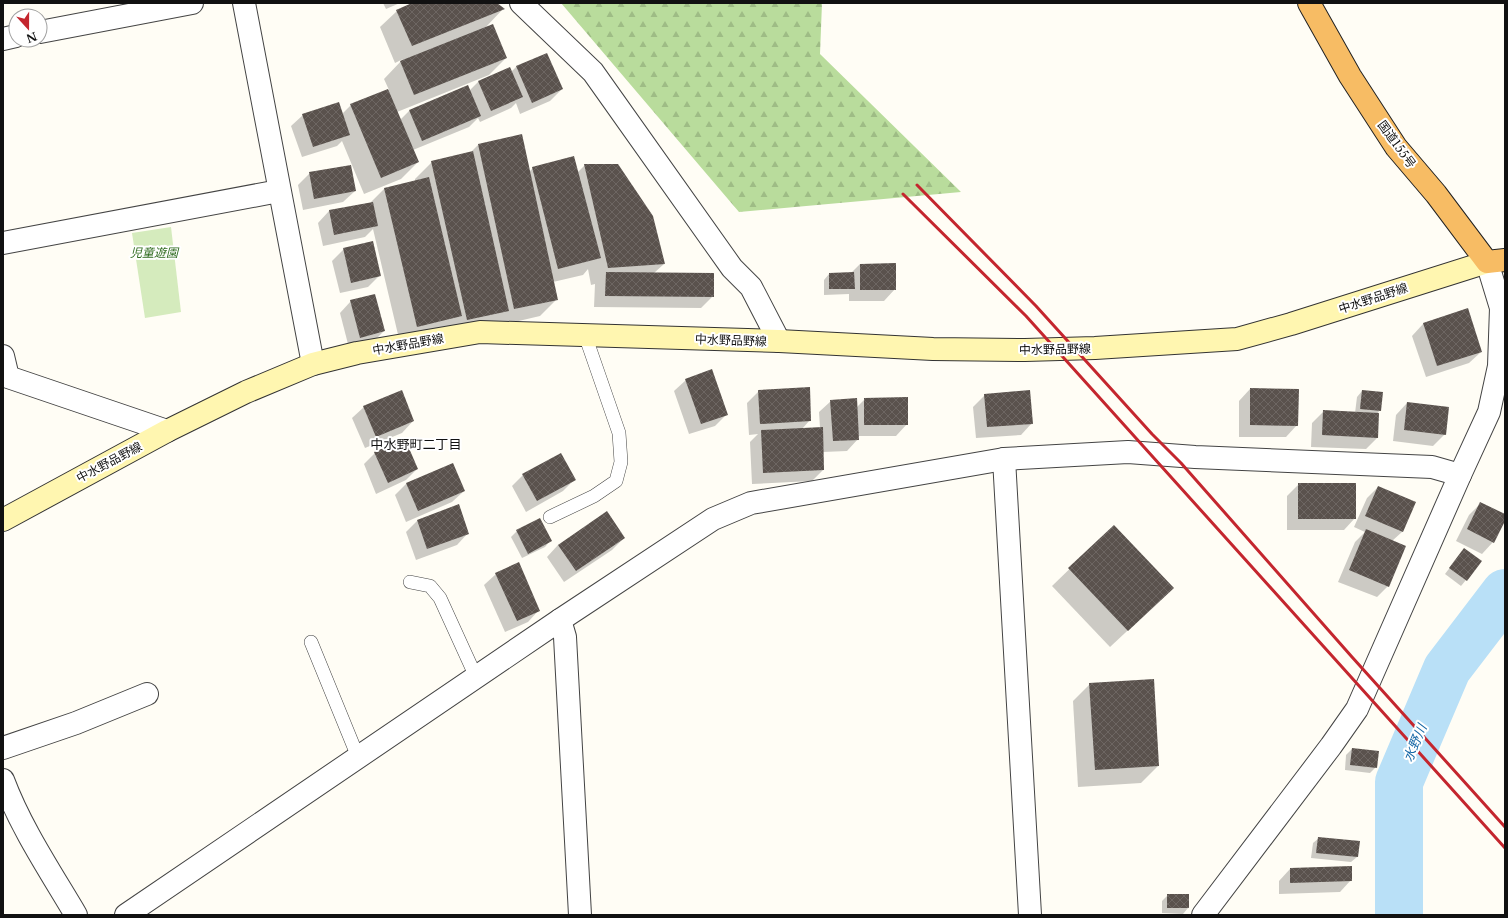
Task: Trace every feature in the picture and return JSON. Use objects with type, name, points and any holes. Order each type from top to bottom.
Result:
[{"type":"highway","name":"国道155号","points":[[1309,3],[1350,76],[1396,147],[1496,261]]},
{"type":"main road","name":"中水野品野線","points":[[3,520],[167,431],[246,392],[313,364],[357,352],[480,332],[779,341],[933,349],[1025,350],[1095,348],[1237,338],[1291,324],[1496,261]]},
{"type":"street","points":[[48,30],[192,3]]},
{"type":"street","points":[[244,3],[313,364]]},
{"type":"street","points":[[521,3],[593,72],[732,268],[751,287],[779,341]]},
{"type":"street","points":[[3,242],[279,191]]},
{"type":"street","points":[[1203,915],[1331,746],[1357,709],[1488,412],[1499,366],[1500,308],[1496,261]]},
{"type":"street","points":[[3,356],[8,377],[167,431]]},
{"type":"street","points":[[126,915],[560,620],[713,518],[751,503],[1004,458],[1128,452],[1195,457],[1432,467],[1460,475]]},
{"type":"street","points":[[1004,458],[1030,915]]},
{"type":"street","points":[[560,620],[565,637],[580,915]]},
{"type":"street","points":[[3,748],[76,723],[147,694]]},
{"type":"street","points":[[3,780],[11,802],[76,915]]},
{"type":"lane","points":[[550,517],[594,496],[616,481],[621,462],[619,433],[585,335]]},
{"type":"lane","points":[[410,582],[430,586],[440,598],[476,677]]},
{"type":"lane","points":[[311,642],[358,757]]},
{"type":"green space","points":[[561,3],[822,3],[820,54],[961,192],[739,212]]},
{"type":"green space","name":"児童遊園","points":[[171,227],[181,312],[145,318],[132,233]]},
{"type":"building","points":[[412,3],[497,3],[505,9],[412,46],[396,10]]},
{"type":"building","points":[[493,24],[507,58],[414,95],[400,61]]},
{"type":"building","points":[[547,53],[563,89],[532,103],[516,66]]},
{"type":"building","points":[[510,67],[523,97],[491,111],[478,81]]},
{"type":"building","points":[[468,85],[481,116],[422,141],[409,110]]},
{"type":"building","points":[[388,89],[419,162],[381,178],[350,104]]},
{"type":"building","points":[[339,102],[350,135],[313,147],[302,114]]},
{"type":"building","points":[[522,134],[558,300],[514,309],[478,144]]},
{"type":"building","points":[[473,151],[509,311],[467,320],[431,161]]},
{"type":"building","points":[[574,156],[601,258],[558,269],[532,167]]},
{"type":"building","points":[[584,164],[618,164],[653,216],[665,264],[608,268]]},
{"type":"building","points":[[351,165],[356,191],[314,199],[309,172]]},
{"type":"building","points":[[429,177],[462,316],[417,327],[384,188]]},
{"type":"building","points":[[373,202],[378,226],[334,235],[329,210]]},
{"type":"building","points":[[373,241],[381,276],[351,283],[343,248]]},
{"type":"building","points":[[896,263],[896,290],[860,290],[860,264]]},
{"type":"building","points":[[606,272],[714,273],[714,297],[605,296]]},
{"type":"building","points":[[854,272],[855,289],[829,289],[829,273]]},
{"type":"building","points":[[375,294],[385,331],[360,338],[350,300]]},
{"type":"building","points":[[1468,308],[1482,352],[1437,366],[1423,323]]},
{"type":"building","points":[[712,369],[728,415],[701,424],[685,379]]},
{"type":"building","points":[[810,387],[811,421],[760,424],[758,390]]},
{"type":"building","points":[[1250,388],[1299,389],[1298,426],[1250,425]]},
{"type":"building","points":[[402,390],[414,421],[376,437],[363,406]]},
{"type":"building","points":[[1030,390],[1033,424],[987,427],[984,394]]},
{"type":"building","points":[[1362,390],[1383,392],[1381,411],[1360,409]]},
{"type":"building","points":[[908,397],[908,425],[864,425],[864,398]]},
{"type":"building","points":[[857,398],[859,440],[833,441],[830,400]]},
{"type":"building","points":[[1407,402],[1449,407],[1446,435],[1404,430]]},
{"type":"building","points":[[1323,410],[1379,413],[1378,438],[1322,435]]},
{"type":"building","points":[[823,427],[824,470],[763,473],[761,430]]},
{"type":"building","points":[[405,439],[418,469],[388,483],[374,452]]},
{"type":"building","points":[[561,453],[576,480],[537,501],[522,474]]},
{"type":"building","points":[[453,463],[465,491],[418,511],[406,483]]},
{"type":"building","points":[[1298,483],[1356,483],[1356,519],[1298,519]]},
{"type":"building","points":[[1378,486],[1416,502],[1403,532],[1365,516]]},
{"type":"building","points":[[1480,502],[1505,514],[1505,521],[1494,543],[1467,529]]},
{"type":"building","points":[[459,504],[469,534],[427,549],[417,520]]},
{"type":"building","points":[[607,511],[625,538],[576,571],[558,545]]},
{"type":"building","points":[[540,518],[552,541],[528,554],[516,530]]},
{"type":"building","points":[[1114,525],[1174,588],[1128,631],[1068,568]]},
{"type":"building","points":[[1366,529],[1406,546],[1389,587],[1349,570]]},
{"type":"building","points":[[1464,548],[1482,561],[1467,581],[1449,568]]},
{"type":"building","points":[[519,562],[540,611],[517,621],[495,573]]},
{"type":"building","points":[[1154,679],[1159,766],[1095,770],[1089,683]]},
{"type":"building","points":[[1352,748],[1379,751],[1377,768],[1350,765]]},
{"type":"building","points":[[1318,837],[1360,841],[1358,857],[1316,853]]},
{"type":"building","points":[[1352,866],[1352,881],[1290,883],[1290,868]]},
{"type":"building","points":[[1167,894],[1189,894],[1189,908],[1167,908]]},
{"type":"waterway","name":"水野川","points":[[1399,915],[1399,782],[1447,669],[1505,593]]},
{"type":"railway","points":[[917,185],[1036,306],[1152,434],[1181,463],[1352,657],[1505,827]]},
{"type":"railway","points":[[903,194],[1026,316],[1505,848]]},
{"type":"district","name":"中水野町二丁目","points":[[416,444]]}]
